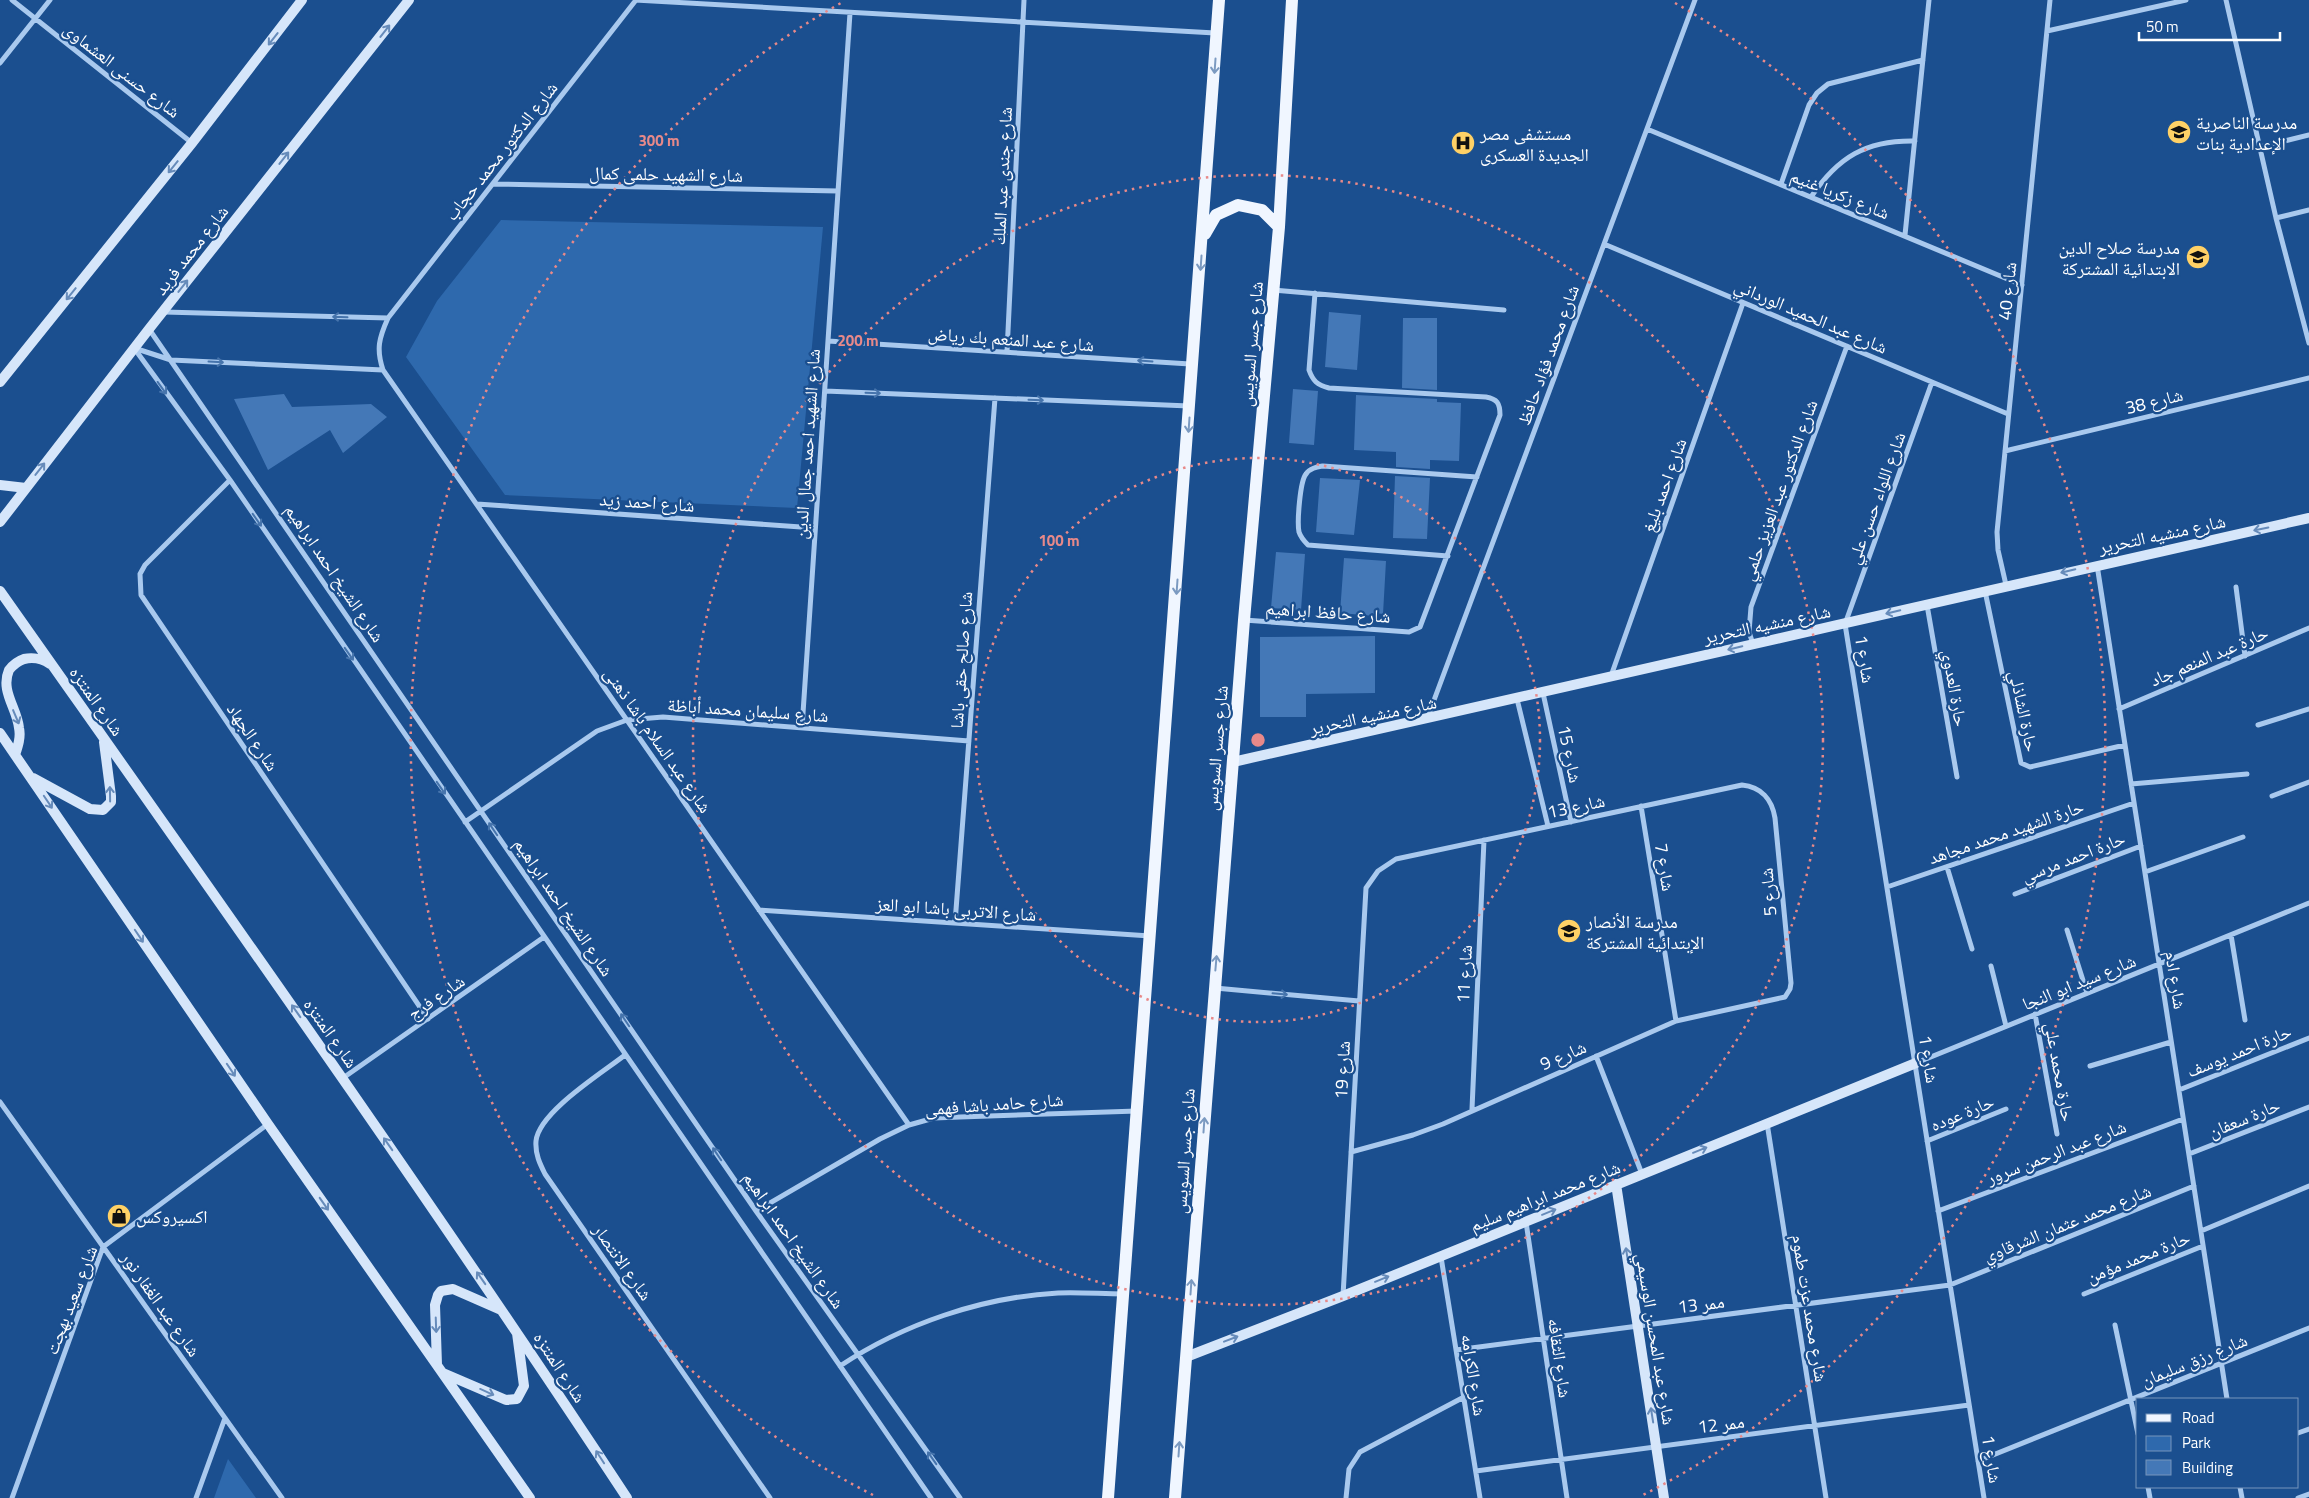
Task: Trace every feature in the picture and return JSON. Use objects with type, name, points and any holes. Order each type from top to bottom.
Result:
[{"type":"main road","points":[[1108,1498],[1203,237],[1219,0]]},
{"type":"main road","name":"شارع جسر السويس","points":[[1175,1498],[1244,620],[1279,227],[1292,0]]},
{"type":"main road","points":[[1203,237],[1216,215],[1238,205],[1262,210],[1279,227]]},
{"type":"street","name":"شارع حسنى العشماوى","points":[[12,0],[192,142]]},
{"type":"street","points":[[0,64],[50,0]]},
{"type":"street","points":[[0,382],[192,142],[302,0]]},
{"type":"street","name":"شارع محمد فريد","points":[[0,522],[162,312],[409,0]]},
{"type":"street","points":[[635,0],[1217,33]]},
{"type":"street","name":"شارع الدكتور محمد حجاب","points":[[383,370],[378,356],[378,340],[388,318],[635,0]]},
{"type":"street","name":"شارع جندى عبد الملك","points":[[1007,352],[1024,0]]},
{"type":"street","name":"شارع محمد فؤاد حافظ","points":[[1426,720],[1695,0]]},
{"type":"street","points":[[1905,235],[1929,0]]},
{"type":"street","name":"شارع 40","points":[[2006,585],[2000,559],[1997,532],[2050,0]]},
{"type":"street","points":[[2047,31],[2186,0]]},
{"type":"street","points":[[2226,0],[2276,218],[2309,343]]},
{"type":"street","name":"شارع الشهيد احمد جمال الدين","points":[[802,728],[850,13]]},
{"type":"street","points":[[1781,184],[1810,105],[1817,93],[1828,84],[1923,60]]},
{"type":"street","name":"شارع زكريا غنيم","points":[[1646,129],[2022,285]]},
{"type":"street","points":[[2260,147],[2309,135]]},
{"type":"street","points":[[1811,196],[1826,175],[1845,158],[1868,146],[1893,141],[1915,141]]},
{"type":"street","name":"شارع الشهيد حلمى كمال","points":[[493,184],[838,191]]},
{"type":"street","points":[[2276,218],[2309,210]]},
{"type":"street","name":"شارع عبد الحميد الورداني","points":[[1604,244],[2008,414]]},
{"type":"street","points":[[1273,290],[1504,310]]},
{"type":"street","points":[[1315,293],[1309,370],[1312,379],[1320,385],[1329,388],[1495,398],[1500,406],[1500,415],[1448,556],[1308,545],[1302,539],[1299,531],[1302,481],[1306,473],[1314,468],[1323,466],[1477,477]]},
{"type":"street","name":"شارع احمد بليغ","points":[[1610,676],[1743,303]]},
{"type":"street","points":[[162,312],[388,318]]},
{"type":"street","name":"شارع الشيخ احمد ابراهيم","points":[[149,329],[756,1210],[960,1498]]},
{"type":"street","name":"شارع عبد المنعم بك رياض","points":[[828,341],[1193,364]]},
{"type":"street","name":"شارع الدكتور عبد العزيز حلمي","points":[[1753,644],[1749,632],[1751,607],[1847,346]]},
{"type":"street","points":[[134,348],[172,360],[383,370]]},
{"type":"street","name":"شارع الشيخ احمد ابراهيم","points":[[134,348],[230,480],[931,1498]]},
{"type":"street","name":"شارع عبد السلام باشا ذهنى","points":[[383,370],[909,1125]]},
{"type":"street","name":"شارع 38","points":[[2006,450],[2309,378]]},
{"type":"street","name":"شارع اللواء حسن علي","points":[[1845,624],[1932,382]]},
{"type":"street","points":[[825,391],[1190,406]]},
{"type":"street","name":"شارع صالح حقى باشا","points":[[955,923],[995,398]]},
{"type":"street","name":"شارع الجهاد","points":[[230,480],[145,565],[140,574],[141,595],[428,1019]]},
{"type":"street","points":[[0,485],[26,488]]},
{"type":"street","name":"شارع احمد زيد","points":[[477,504],[815,528]]},
{"type":"street","name":"شارع منشيه التحرير","points":[[1233,762],[1845,624],[2097,564],[2309,518]]},
{"type":"street","name":"شارع حافظ ابراهيم","points":[[1244,620],[1409,632],[1420,627],[1424,621],[1448,556]]},
{"type":"street","name":"شارع ادم","points":[[2097,564],[2227,1398]]},
{"type":"street","points":[[2236,587],[2245,656]]},
{"type":"street","name":"حارة الشاذلي","points":[[1985,590],[2021,763],[2030,767],[2125,745]]},
{"type":"street","name":"شارع المنتزه","points":[[0,591],[343,1078],[516,1330],[626,1498]]},
{"type":"street","name":"حارة العدوي","points":[[1927,604],[1957,777]]},
{"type":"street","name":"شارع 1","points":[[1845,624],[1984,1498]]},
{"type":"street","name":"حارة عبد المنعم جاد","points":[[2120,709],[2309,628]]},
{"type":"street","points":[[15,755],[20,729],[17,718],[6,697],[4,681],[7,673],[17,662],[24,659],[40,659],[53,666]]},
{"type":"street","name":"شارع 15","points":[[1543,692],[1571,822]]},
{"type":"street","points":[[1517,698],[1548,826]]},
{"type":"street","points":[[2258,725],[2309,710]]},
{"type":"street","name":"شارع سليمان محمد أباظة","points":[[465,822],[598,731],[627,720],[662,717],[969,741]]},
{"type":"street","points":[[0,733],[268,1124],[530,1498]]},
{"type":"street","points":[[30,777],[90,809],[103,810],[111,802],[112,796],[104,739]]},
{"type":"street","points":[[2131,784],[2247,774]]},
{"type":"street","points":[[2272,796],[2309,782]]},
{"type":"street","name":"شارع 13","points":[[1396,859],[1742,785],[1761,791]]},
{"type":"street","name":"شارع 5","points":[[1761,791],[1773,808],[1775,818],[1791,983],[1788,993]]},
{"type":"street","name":"حارة الشهيد محمد مجاهد","points":[[1887,887],[2134,803]]},
{"type":"street","name":"شارع 7","points":[[1641,806],[1676,1021]]},
{"type":"street","points":[[2145,872],[2242,837]]},
{"type":"street","name":"شارع 11","points":[[1472,1109],[1484,840]]},
{"type":"street","name":"حارة احمد مرسي","points":[[2015,894],[2141,846]]},
{"type":"street","name":"شارع 19","points":[[1343,1296],[1366,888],[1378,871],[1396,859]]},
{"type":"street","points":[[1947,867],[1972,949]]},
{"type":"street","name":"شارع سيد ابو النجا","points":[[1916,1063],[2309,903]]},
{"type":"street","name":"شارع الاتربى باشا ابو العز","points":[[760,910],[1150,936]]},
{"type":"street","points":[[2067,930],[2087,993]]},
{"type":"street","points":[[2230,935],[2245,1020]]},
{"type":"street","name":"شارع فرج","points":[[343,1078],[544,937]]},
{"type":"street","points":[[1991,966],[2006,1026]]},
{"type":"street","points":[[1214,988],[1359,1001]]},
{"type":"street","name":"شارع 9","points":[[1351,1152],[1413,1136],[1676,1021],[1781,999],[1788,993]]},
{"type":"street","name":"حارة محمد علي","points":[[2035,1014],[2058,1134]]},
{"type":"street","name":"حارة احمد يوسف","points":[[2179,1090],[2309,1038]]},
{"type":"street","points":[[2090,1066],[2171,1042]]},
{"type":"street","name":"شارع الانتصار","points":[[625,1055],[553,1111],[542,1124],[536,1141],[538,1158],[545,1174],[770,1498]]},
{"type":"street","points":[[1596,1056],[1642,1174]]},
{"type":"street","name":"شارع محمد ابراهيم سليم","points":[[1186,1357],[1343,1296],[1916,1063]]},
{"type":"street","name":"شارع عبد الغفار نور","points":[[0,1102],[282,1498]]},
{"type":"street","name":"حارة سعفان","points":[[2189,1154],[2309,1106]]},
{"type":"street","name":"حارة عوده","points":[[1927,1141],[2006,1109]]},
{"type":"street","name":"شارع حامد باشا فهمى","points":[[756,1210],[880,1139],[909,1125],[934,1118],[1137,1111]]},
{"type":"street","name":"شارع عبد الرحمن سرور","points":[[1938,1211],[2183,1119]]},
{"type":"street","name":"شارع محمد عزت طموم","points":[[1767,1123],[1826,1498]]},
{"type":"street","name":"شارع سعيد بهجت","points":[[12,1498],[103,1247],[268,1124]]},
{"type":"street","name":"شارع عبد المحسن الوسيمي","points":[[1616,1184],[1664,1498]]},
{"type":"street","name":"شارع محمد عثمان الشرقاوي","points":[[1950,1285],[2194,1186]]},
{"type":"street","points":[[2201,1231],[2309,1186]]},
{"type":"street","name":"شارع الثقافه","points":[[1526,1221],[1567,1498]]},
{"type":"street","name":"حارة محمد مؤمن","points":[[2084,1294],[2203,1246]]},
{"type":"street","name":"شارع الكرامه","points":[[1441,1256],[1480,1498]]},
{"type":"street","name":"ممر 13","points":[[1456,1350],[1950,1285]]},
{"type":"street","points":[[439,1369],[435,1305],[438,1295],[442,1291],[453,1290],[502,1310]]},
{"type":"street","points":[[840,1366],[858,1354],[920,1324],[988,1303],[1058,1293],[1124,1294]]},
{"type":"street","points":[[2116,1325],[2136,1424]]},
{"type":"street","name":"شارع رزق سليمان","points":[[2136,1398],[2309,1328]]},
{"type":"street","points":[[439,1369],[506,1400],[516,1398],[524,1386],[516,1330]]},
{"type":"street","points":[[1346,1498],[1349,1469],[1360,1452],[1464,1397]]},
{"type":"street","name":"شارع رزق سليمان","points":[[1978,1461],[2136,1398]]},
{"type":"street","name":"ممر 12","points":[[1476,1471],[1969,1405]]},
{"type":"street","points":[[196,1498],[225,1418]]},
{"type":"street","points":[[2298,1498],[2309,1494]]},
{"type":"green space","points":[[501,220],[823,227],[797,508],[505,495],[406,357],[437,301]]},
{"type":"green space","points":[[228,1459],[256,1498],[214,1498]]},
{"type":"building","points":[[1329,312],[1361,315],[1357,370],[1325,367]]},
{"type":"building","points":[[1403,318],[1437,318],[1437,390],[1402,388]]},
{"type":"building","points":[[1293,389],[1318,391],[1314,445],[1289,443]]},
{"type":"building","points":[[284,394],[292,407],[371,404],[387,417],[343,453],[330,430],[268,470],[234,399]]},
{"type":"building","points":[[1356,395],[1437,399],[1437,402],[1461,403],[1459,461],[1430,460],[1430,469],[1396,467],[1396,452],[1354,450]]},
{"type":"building","points":[[1395,476],[1430,478],[1427,539],[1393,538]]},
{"type":"building","points":[[1320,478],[1360,480],[1354,535],[1316,532]]},
{"type":"building","points":[[1276,552],[1305,554],[1301,610],[1271,608]]},
{"type":"building","points":[[1344,558],[1386,561],[1383,614],[1375,613],[1375,616],[1340,613]]},
{"type":"building","points":[[1375,636],[1375,693],[1306,694],[1306,717],[1260,717],[1260,637]]},
{"type":"place","name":"مدرسة الناصرية الإعدادية بنات","points":[[2179,132]]},
{"type":"place","name":"مستشفى مصر الجديدة العسكرى","points":[[1463,143]]},
{"type":"place","name":"مدرسة صلاح الدين الابتدائية المشتركة","points":[[2198,257]]},
{"type":"place","name":"مدرسة الأنصار الإبتدائية المشتركة","points":[[1569,931]]},
{"type":"place","name":"اكسيروكس","points":[[119,1216]]}]
